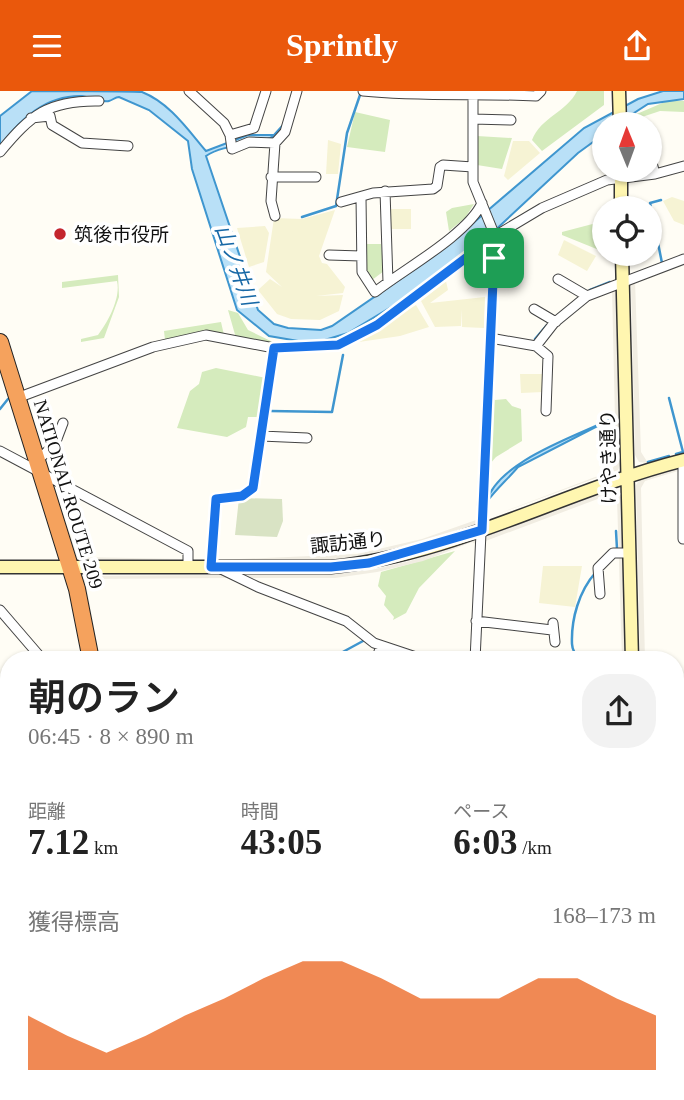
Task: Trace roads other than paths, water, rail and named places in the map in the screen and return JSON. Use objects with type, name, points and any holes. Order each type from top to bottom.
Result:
[{"type":"highway","name":"NATIONAL ROUTE 209","points":[[0,342],[70,567],[89,651]]},
{"type":"street","points":[[189,91],[224,123],[230,135],[232,149],[249,142],[275,143]]},
{"type":"street","points":[[230,135],[254,128],[265,91]]},
{"type":"street","points":[[275,216],[271,177],[275,143],[285,132],[297,91]]},
{"type":"street","points":[[363,91],[473,92],[540,96]]},
{"type":"street","points":[[473,92],[473,182],[495,236],[475,651]]},
{"type":"street","points":[[0,152],[29,119],[75,96],[99,101]]},
{"type":"street","points":[[29,119],[51,116],[52,125],[82,143],[128,146]]},
{"type":"street","points":[[473,119],[511,120]]},
{"type":"street","points":[[662,172],[684,166]]},
{"type":"street","points":[[341,202],[385,191],[433,189],[437,186],[439,167],[473,167]]},
{"type":"street","points":[[271,177],[316,177]]},
{"type":"street","points":[[17,398],[153,347],[206,335],[274,348],[338,345],[377,325],[495,236],[566,196],[601,182]]},
{"type":"street","points":[[385,191],[388,282]]},
{"type":"street","points":[[361,197],[362,272],[375,292],[445,242],[484,206]]},
{"type":"street","points":[[329,255],[361,255]]},
{"type":"street","points":[[536,346],[555,322],[587,296],[684,259]]},
{"type":"street","name":"けやき通り","points":[[622,266],[632,651]]},
{"type":"street","points":[[558,279],[587,296]]},
{"type":"street","points":[[534,309],[555,322]]},
{"type":"street","points":[[490,338],[536,346],[549,358],[546,411]]},
{"type":"street","points":[[274,348],[251,492],[216,499],[214,567],[346,621],[381,646],[397,651]]},
{"type":"street","points":[[38,465],[55,444],[63,423]]},
{"type":"street","points":[[261,436],[307,438]]},
{"type":"street","points":[[0,451],[38,465],[188,551],[188,567]]},
{"type":"street","points":[[683,460],[683,539]]},
{"type":"street","name":"諏訪通り","points":[[0,567],[331,567],[369,563],[482,530],[628,476],[683,460]]},
{"type":"street","points":[[600,594],[598,568],[612,553],[629,553]]},
{"type":"street","points":[[0,610],[35,651]]},
{"type":"street","points":[[476,621],[553,626],[555,642]]},
{"type":"street","points":[[379,651],[381,646]]},
{"type":"water","name":"山ノ井川","points":[[32,91],[142,92],[170,110],[206,151],[248,135],[274,135],[283,125],[282,130],[275,135],[267,139],[225,148],[206,156],[258,310],[274,324],[288,328],[321,330],[332,326],[438,253],[592,124],[592,143],[490,235],[411,295],[348,333],[318,342],[304,342],[269,336],[237,310],[192,169],[188,141],[149,110],[119,97],[100,101],[82,96],[69,97],[46,104],[25,118],[0,146],[0,116]]},
{"type":"water","points":[[663,91],[684,91],[684,99],[648,104],[636,112],[614,112],[638,99]]},
{"type":"water","points":[[613,418],[518,467],[486,503],[493,488],[522,462]]},
{"type":"waterway","points":[[302,217],[336,206],[347,133],[360,95]]},
{"type":"waterway","points":[[590,290],[610,282]]},
{"type":"waterway","points":[[535,339],[547,325]]},
{"type":"waterway","points":[[270,411],[332,412],[343,355]]},
{"type":"waterway","points":[[669,398],[683,452],[676,454]]},
{"type":"waterway","points":[[0,409],[8,399]]},
{"type":"waterway","points":[[648,462],[669,456]]},
{"type":"waterway","points":[[616,531],[617,549]]},
{"type":"waterway","points":[[574,651],[572,644],[575,615],[585,588],[596,572]]},
{"type":"waterway","points":[[345,651],[363,641]]},
{"type":"place","name":"筑後市役所","points":[[60,234]]}]
